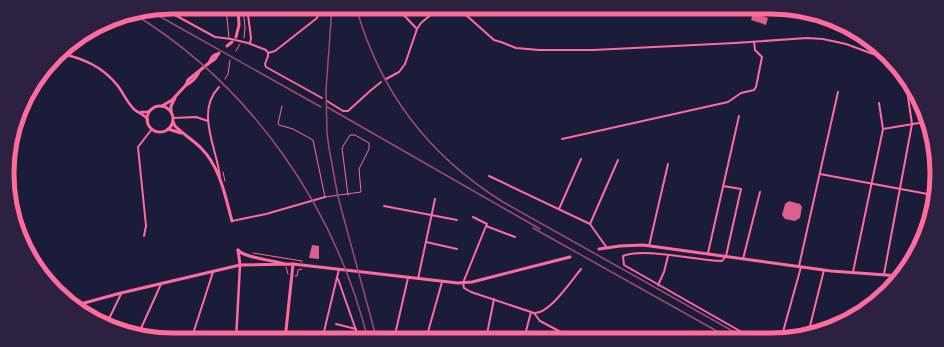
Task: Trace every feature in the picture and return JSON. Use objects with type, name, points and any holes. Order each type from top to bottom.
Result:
[{"type":"main road","points":[[236,37],[239,25],[238,14]]},
{"type":"main road","points":[[227,46],[232,42]]},
{"type":"main road","points":[[183,134],[168,129],[160,131],[152,129],[148,120],[151,110],[167,104],[197,76],[216,54],[219,54]]},
{"type":"main road","points":[[178,94],[172,104],[171,112],[175,126],[202,148],[220,178],[232,221]]},
{"type":"main road","points":[[162,106],[168,108],[171,112]]},
{"type":"main road","points":[[168,129],[173,120]]},
{"type":"main road","points":[[599,250],[627,245],[649,246],[824,270],[893,276]]},
{"type":"main road","points":[[240,266],[238,250],[244,255],[285,264]]},
{"type":"main road","points":[[82,304],[121,293],[240,266],[293,264],[442,282],[463,283],[570,257]]},
{"type":"main road","points":[[286,333],[293,264]]},
{"type":"street","points":[[173,14],[215,37],[229,38],[246,42],[266,50],[268,53]]},
{"type":"street","points":[[248,14],[251,44]]},
{"type":"street","points":[[268,53],[275,52],[317,18],[318,14]]},
{"type":"street","points":[[403,14],[417,29]]},
{"type":"street","points":[[386,79],[398,72],[405,64],[409,57],[417,29],[426,18],[432,14]]},
{"type":"street","points":[[463,14],[494,40],[516,48],[539,50],[593,50],[754,42],[786,38],[815,38],[846,44],[877,55]]},
{"type":"street","points":[[562,139],[728,102],[740,93],[754,90],[756,87],[762,57],[755,50],[754,42]]},
{"type":"street","points":[[268,53],[265,64],[266,67],[322,98]]},
{"type":"street","points":[[67,55],[89,62],[99,67],[115,83],[133,108],[145,116],[148,120]]},
{"type":"street","points":[[327,102],[348,111],[382,82]]},
{"type":"street","points":[[219,87],[214,92],[209,105],[208,122],[220,178]]},
{"type":"street","points":[[783,333],[800,267],[838,92]]},
{"type":"street","points":[[884,276],[912,124],[908,97]]},
{"type":"street","points":[[852,273],[883,129],[879,103]]},
{"type":"street","points":[[138,112],[147,112],[151,110]]},
{"type":"street","points":[[708,254],[739,116]]},
{"type":"street","points":[[173,120],[196,117],[208,122]]},
{"type":"street","points":[[883,129],[922,123]]},
{"type":"street","points":[[144,236],[146,226],[138,147],[152,129]]},
{"type":"street","points":[[208,158],[216,155]]},
{"type":"street","points":[[559,209],[581,159]]},
{"type":"street","points":[[590,224],[618,160]]},
{"type":"street","points":[[649,246],[668,164]]},
{"type":"street","points":[[820,174],[929,194]]},
{"type":"street","points":[[490,176],[590,224],[607,248]]},
{"type":"street","points":[[723,186],[741,189],[726,256],[722,260],[710,261],[668,256],[628,254],[623,256],[624,265],[743,333]]},
{"type":"street","points":[[744,259],[760,192]]},
{"type":"street","points":[[232,221],[266,214],[325,197]]},
{"type":"street","points":[[418,279],[434,199]]},
{"type":"street","points":[[384,206],[457,220]]},
{"type":"street","points":[[473,218],[487,224],[486,226],[515,236]]},
{"type":"street","points":[[486,226],[463,283],[464,288],[468,290],[532,312],[540,313],[550,306],[581,270]]},
{"type":"street","points":[[426,242],[457,249]]},
{"type":"street","points":[[658,285],[664,272],[668,256]]},
{"type":"street","points":[[236,333],[240,266]]},
{"type":"street","points":[[324,333],[339,269]]},
{"type":"street","points":[[809,329],[824,270]]},
{"type":"street","points":[[193,333],[213,272]]},
{"type":"street","points":[[337,278],[357,333]]},
{"type":"street","points":[[396,333],[408,278]]},
{"type":"street","points":[[428,333],[442,282]]},
{"type":"street","points":[[140,330],[161,284]]},
{"type":"street","points":[[109,320],[121,293]]},
{"type":"street","points":[[487,333],[494,299]]},
{"type":"street","points":[[532,312],[540,321],[563,333]]},
{"type":"street","points":[[526,333],[532,312]]},
{"type":"street","points":[[336,324],[356,329]]},
{"type":"lane","points":[[227,14],[229,38]]},
{"type":"lane","points":[[282,106],[278,124],[293,129],[313,140],[325,197],[348,195],[361,192],[359,169],[370,147],[369,143],[352,134],[349,136],[342,148],[348,195]]},
{"type":"path","points":[[244,14],[246,32],[244,39]]},
{"type":"path","points":[[236,51],[240,44]]},
{"type":"path","points":[[226,79],[230,60]]},
{"type":"path","points":[[246,252],[302,261]]},
{"type":"path","points":[[285,264],[288,275]]},
{"type":"path","points":[[297,276],[298,270],[302,269]]},
{"type":"building","points":[[753,14],[768,18],[766,25],[751,20]]},
{"type":"building","points":[[789,201],[800,204],[802,207],[800,218],[795,221],[785,219],[782,215],[785,204]]},
{"type":"building","points":[[312,245],[319,246],[319,259],[309,258]]},
{"type":"railway","points":[[331,14],[326,90],[327,133],[329,148],[338,197],[375,333]]},
{"type":"railway","points":[[358,14],[366,38],[393,94],[410,119],[452,164],[476,184],[503,202],[736,333]]},
{"type":"railway","points":[[157,15],[321,107]]},
{"type":"railway","points":[[139,18],[176,43],[215,76],[251,113],[282,154],[310,197],[334,243],[353,290],[366,333]]},
{"type":"railway","points":[[327,107],[540,229]]},
{"type":"railway","points":[[533,228],[720,333]]}]
